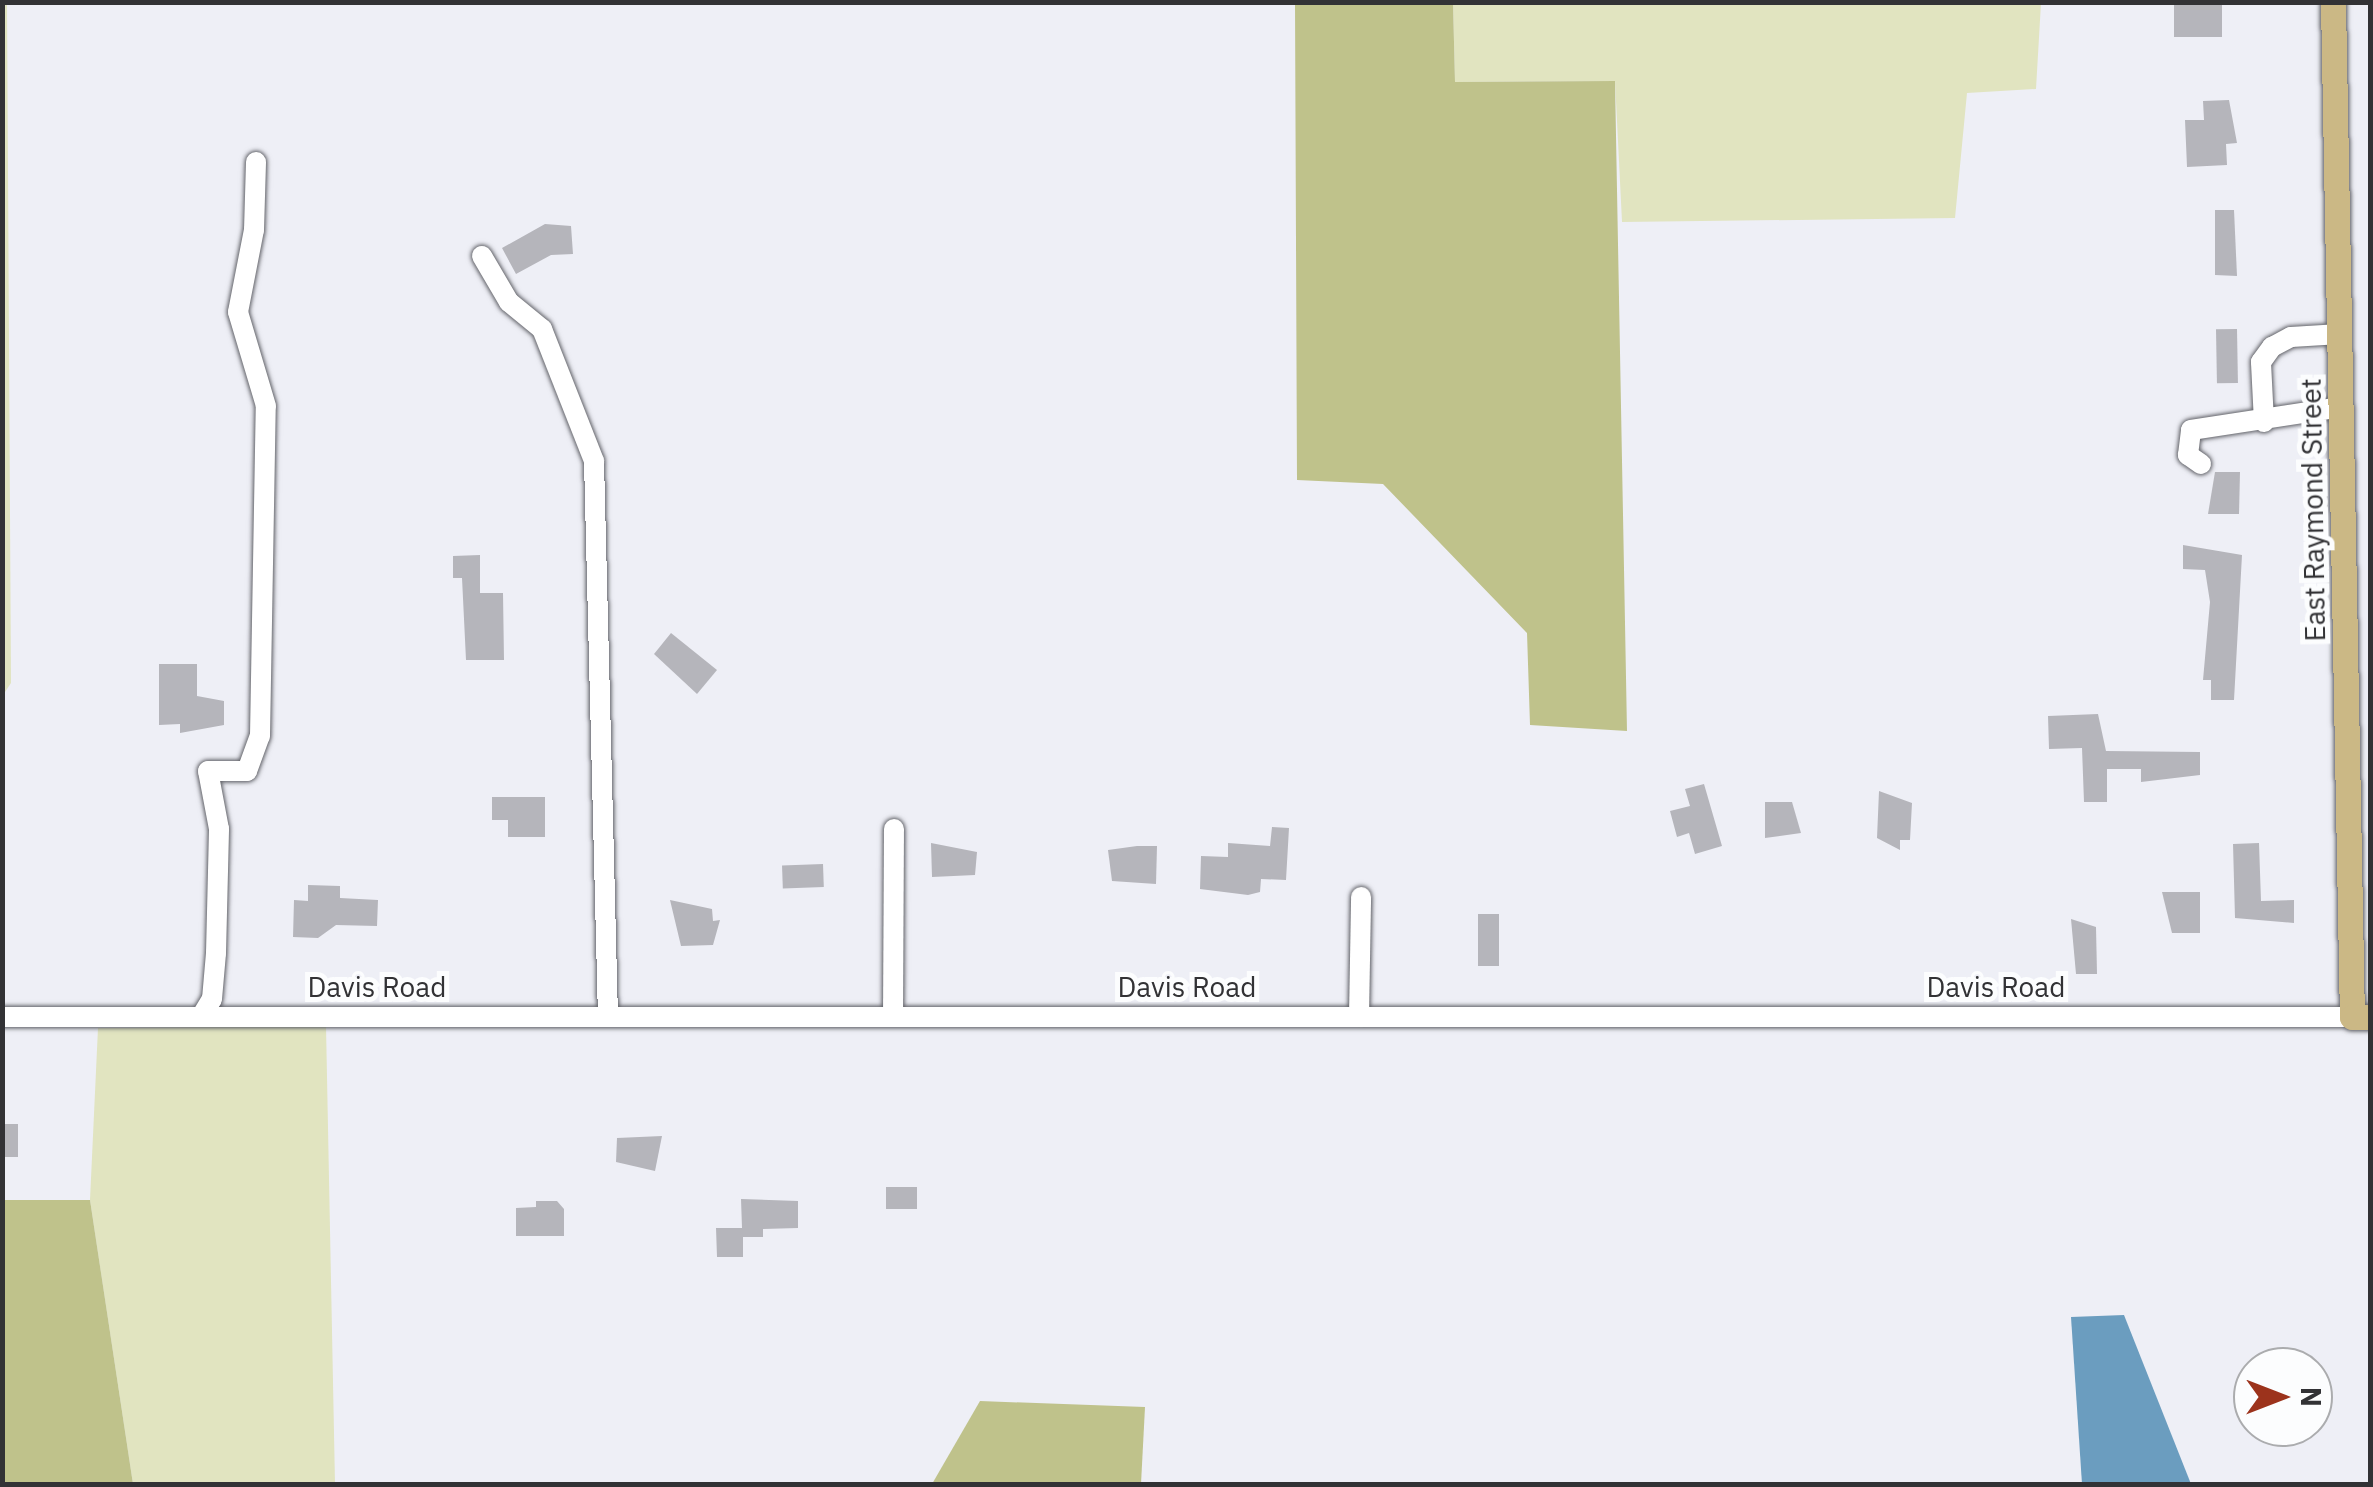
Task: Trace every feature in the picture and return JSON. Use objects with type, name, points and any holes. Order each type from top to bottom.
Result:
[{"type":"main road","name":"East Raymond Street","points":[[2333,2],[2341,408],[2361,1017]]},
{"type":"street","points":[[202,1017],[212,999],[216,953],[219,829],[208,771],[247,772],[260,736],[266,406],[238,312],[254,230],[256,162]]},
{"type":"street","points":[[482,256],[508,302],[542,328],[594,461],[608,1017]]},
{"type":"street","points":[[2264,422],[2261,362],[2272,347],[2291,337],[2340,334]]},
{"type":"street","points":[[2201,464],[2188,455],[2191,430],[2341,408]]},
{"type":"street","points":[[893,1017],[894,829]]},
{"type":"street","points":[[1360,1017],[1361,897]]},
{"type":"street","name":"Davis Road","points":[[2,1017],[2361,1017]]},
{"type":"green space","points":[[7,2],[11,683],[3,695],[2,3]]},
{"type":"green space","points":[[1295,3],[1453,3],[1455,82],[1615,81],[1627,731],[1530,725],[1527,633],[1383,484],[1297,480]]},
{"type":"green space","points":[[1453,3],[2041,3],[2036,89],[1967,93],[1955,218],[1622,222],[1615,81],[1455,82]]},
{"type":"green space","points":[[326,1026],[335,1484],[133,1484],[90,1200],[98,1028]]},
{"type":"green space","points":[[3,1200],[90,1200],[133,1484],[3,1484]]},
{"type":"green space","points":[[980,1401],[1145,1407],[1141,1484],[932,1484]]},
{"type":"water","points":[[2124,1315],[2191,1484],[2082,1484],[2071,1317]]},
{"type":"building","points":[[2174,2],[2222,2],[2222,37],[2174,37]]},
{"type":"building","points":[[2229,100],[2237,143],[2226,144],[2227,165],[2187,167],[2185,120],[2204,120],[2203,101]]},
{"type":"building","points":[[2215,210],[2234,210],[2237,276],[2215,275]]},
{"type":"building","points":[[545,224],[571,226],[573,254],[551,255],[516,274],[502,248]]},
{"type":"building","points":[[2216,329],[2237,329],[2238,383],[2217,383]]},
{"type":"building","points":[[2215,472],[2240,472],[2239,514],[2208,514]]},
{"type":"building","points":[[2183,545],[2242,555],[2234,700],[2211,700],[2211,680],[2203,680],[2210,602],[2205,570],[2183,569]]},
{"type":"building","points":[[480,555],[480,593],[503,593],[504,660],[466,660],[462,578],[453,578],[453,556]]},
{"type":"building","points":[[671,633],[717,670],[697,694],[654,654]]},
{"type":"building","points":[[159,664],[197,664],[197,696],[224,701],[224,725],[180,733],[180,724],[159,725]]},
{"type":"building","points":[[2098,714],[2106,751],[2200,752],[2200,775],[2141,782],[2141,769],[2107,769],[2107,802],[2084,802],[2082,748],[2049,749],[2048,716]]},
{"type":"building","points":[[1704,784],[1722,846],[1695,854],[1689,833],[1677,837],[1670,811],[1690,806],[1685,789]]},
{"type":"building","points":[[1879,791],[1912,803],[1910,840],[1900,840],[1900,850],[1877,838]]},
{"type":"building","points":[[492,797],[545,797],[545,837],[508,837],[508,820],[492,820]]},
{"type":"building","points":[[1765,802],[1792,802],[1801,833],[1765,838]]},
{"type":"building","points":[[1272,827],[1289,828],[1286,880],[1261,879],[1260,892],[1248,895],[1200,889],[1201,856],[1228,857],[1228,843],[1270,846]]},
{"type":"building","points":[[931,843],[977,852],[975,875],[932,877]]},
{"type":"building","points":[[2259,843],[2261,901],[2294,900],[2294,923],[2235,918],[2233,844]]},
{"type":"building","points":[[1157,846],[1156,884],[1112,881],[1108,850]]},
{"type":"building","points":[[823,864],[824,887],[783,888],[782,865]]},
{"type":"building","points":[[308,885],[340,886],[340,898],[378,900],[377,926],[336,925],[318,938],[293,937],[294,900],[308,901]]},
{"type":"building","points":[[2162,892],[2200,892],[2200,933],[2172,933]]},
{"type":"building","points":[[670,900],[712,909],[713,921],[720,920],[713,945],[681,946]]},
{"type":"building","points":[[1478,914],[1499,914],[1499,966],[1478,966]]},
{"type":"building","points":[[2071,919],[2096,927],[2097,974],[2076,974]]},
{"type":"building","points":[[2,1124],[18,1124],[18,1157],[2,1157]]},
{"type":"building","points":[[662,1136],[655,1171],[616,1162],[617,1138]]},
{"type":"building","points":[[886,1187],[917,1187],[917,1209],[886,1209]]},
{"type":"building","points":[[741,1199],[798,1201],[798,1228],[763,1229],[763,1237],[743,1237],[743,1257],[717,1257],[716,1228],[742,1228]]},
{"type":"building","points":[[536,1201],[557,1201],[564,1209],[564,1236],[516,1236],[516,1208],[536,1207]]}]
